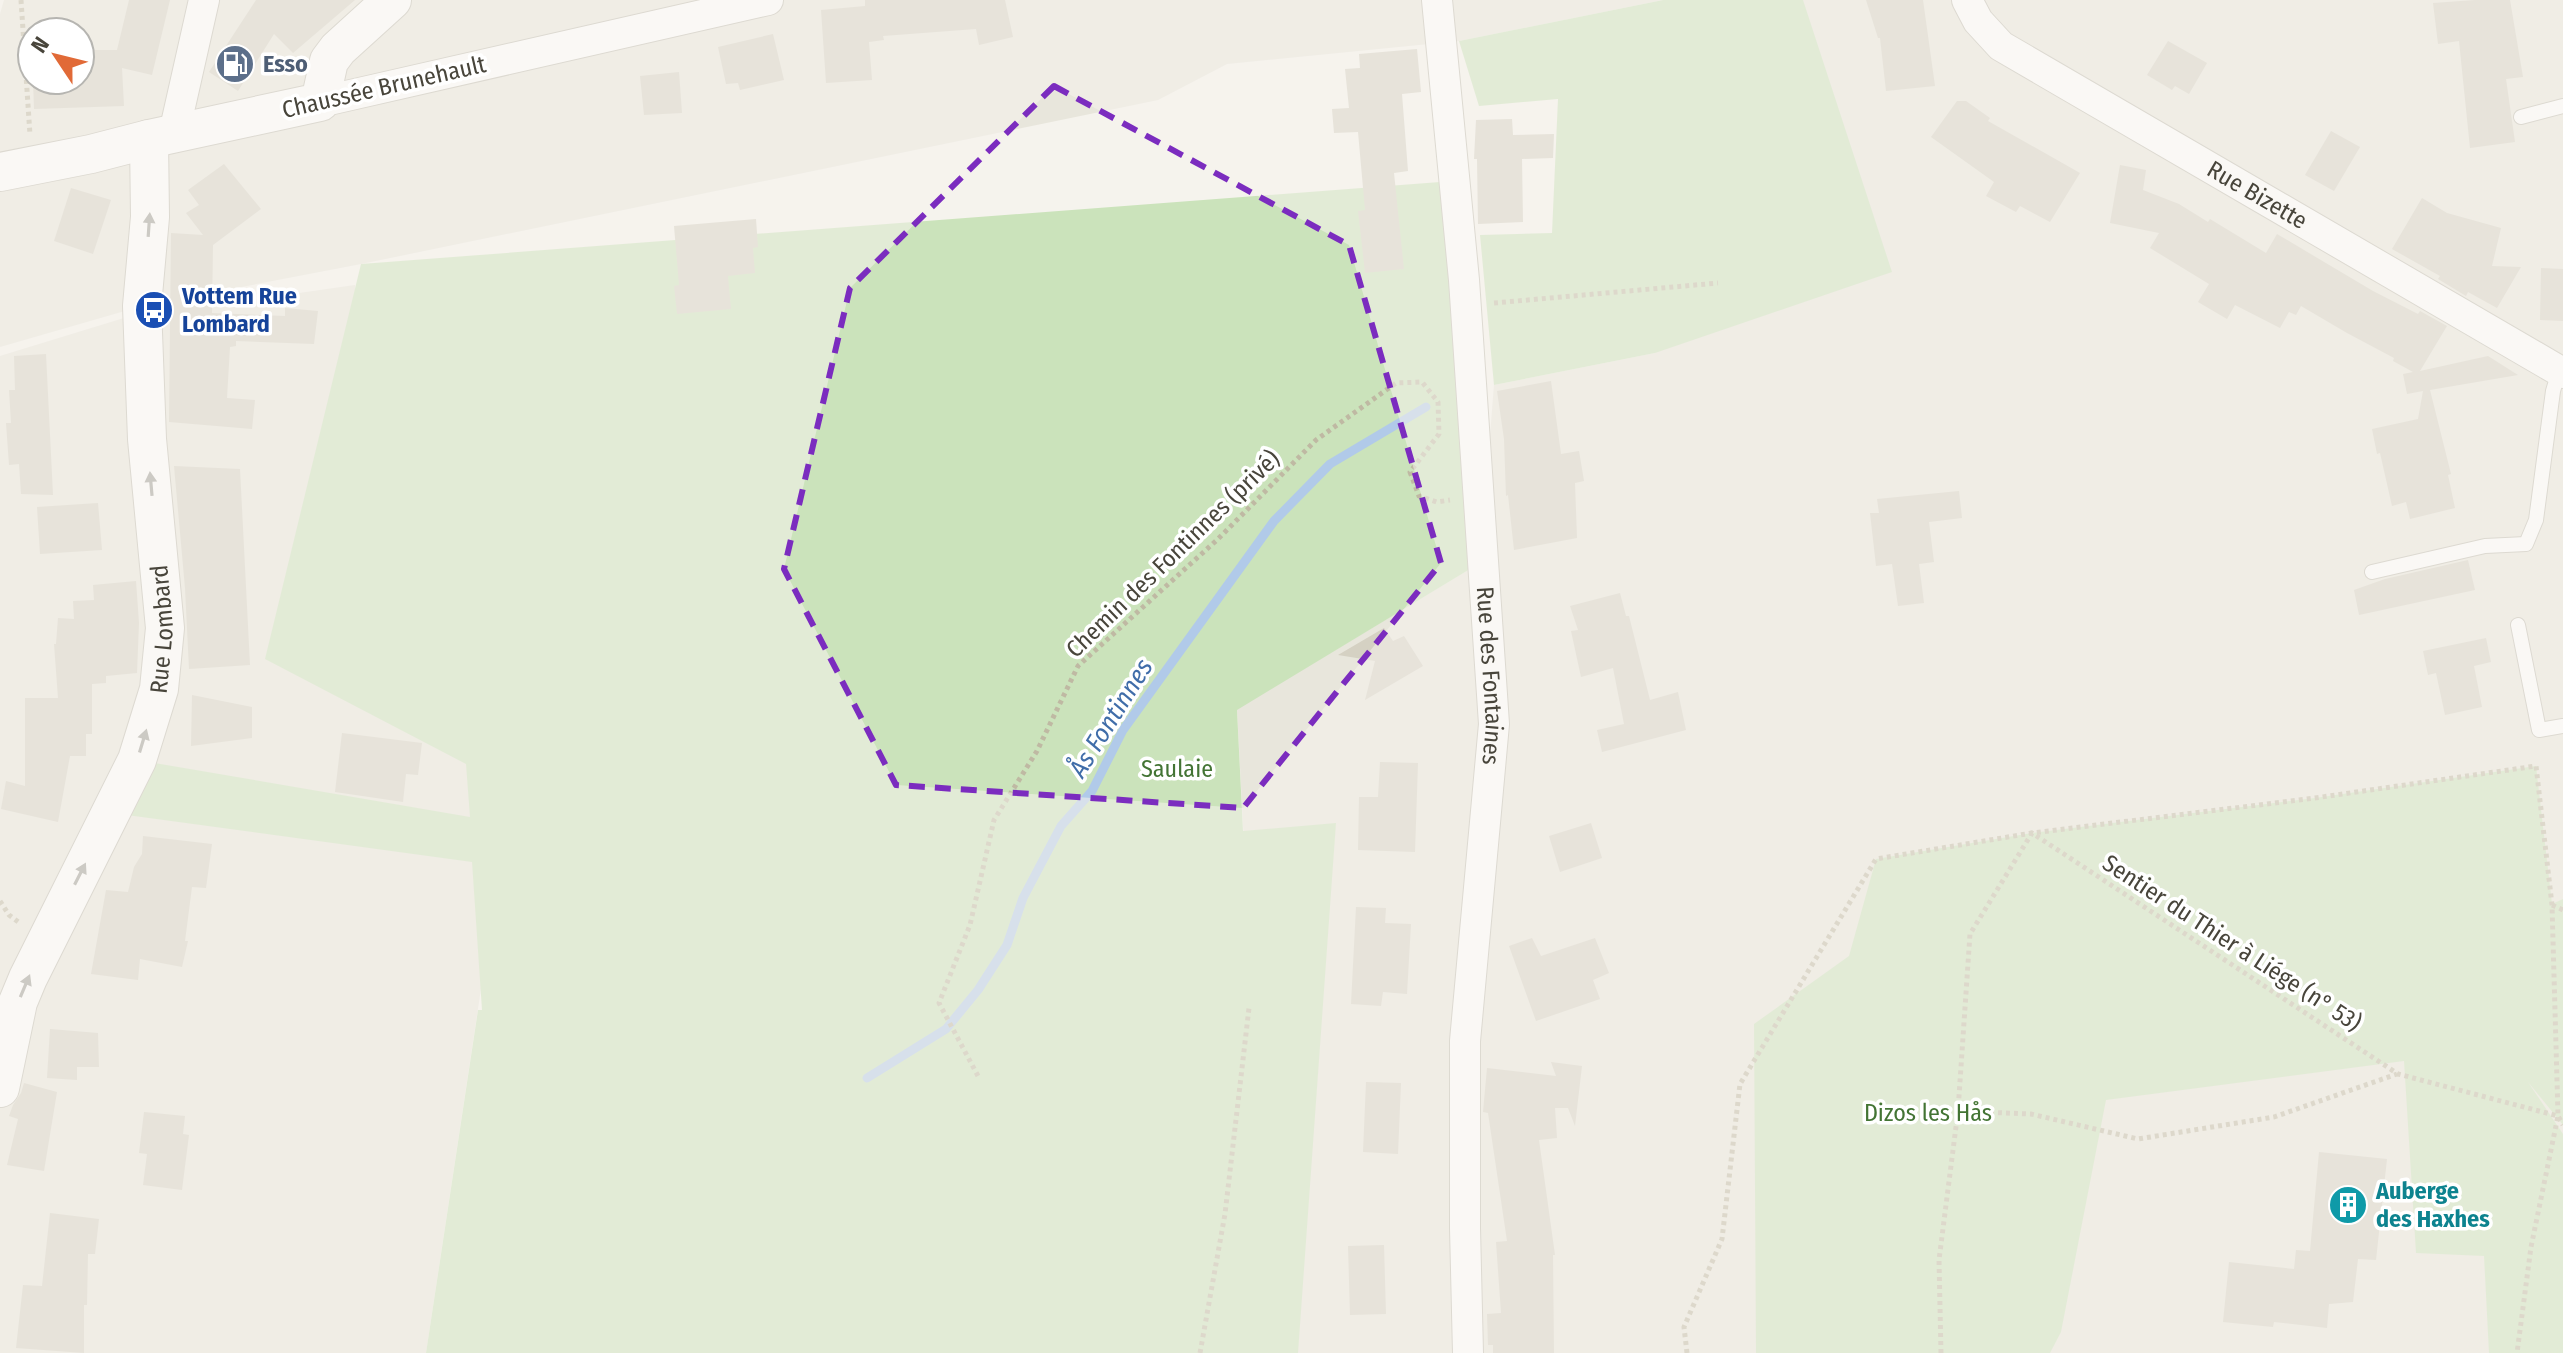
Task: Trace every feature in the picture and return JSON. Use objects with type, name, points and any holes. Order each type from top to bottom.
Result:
[{"type":"street","points":[[162,136],[204,0]]},
{"type":"street","points":[[320,102],[329,61],[392,0]]},
{"type":"street","name":"Chaussée Brunehault","points":[[16,168],[91,154],[768,0]]},
{"type":"street","name":"Rue des Fontaines","points":[[1437,0],[1466,305],[1494,724],[1465,1041],[1468,1353]]},
{"type":"street","name":"Rue Bizette","points":[[1967,0],[1978,21],[2001,46],[2561,372]]},
{"type":"street","name":"Rue Lombard","points":[[0,1088],[18,1002],[137,760],[159,689],[165,628],[147,439],[142,306],[150,217],[162,136]]},
{"type":"lane","points":[[2521,117],[2563,106]]},
{"type":"lane","points":[[2372,572],[2485,546],[2526,544],[2536,520],[2553,391],[2561,372]]},
{"type":"lane","points":[[2518,625],[2539,730],[2563,726]]},
{"type":"path","points":[[16,168],[21,0]]},
{"type":"path","points":[[1466,305],[1718,283]]},
{"type":"path","name":"Chemin des Fontinnes (privé)","points":[[978,1076],[939,1003],[970,925],[994,820],[1037,751],[1078,666],[1218,539],[1316,440],[1396,383],[1422,382],[1438,402],[1439,434],[1410,472],[1419,496],[1437,502],[1478,494]]},
{"type":"path","points":[[1687,1353],[1684,1327],[1722,1239],[1740,1084],[1876,859],[2032,833],[2315,798],[2536,766],[2552,905],[2560,1117],[2531,1247],[2517,1353]]},
{"type":"path","points":[[1941,1353],[1939,1260],[1958,1111],[1970,934],[2032,833]]},
{"type":"path","name":"Sentier du Thier à Liége (n° 53)","points":[[2032,833],[2398,1074],[2560,1117]]},
{"type":"path","points":[[2552,905],[2563,910]]},
{"type":"path","points":[[1200,1353],[1225,1214],[1249,1008]]},
{"type":"path","points":[[1958,1111],[2031,1114],[2138,1139],[2274,1117],[2398,1074]]},
{"type":"path","points":[[2560,1117],[2563,1125]]},
{"type":"highlighted area","points":[[1054,86],[1349,245],[1441,563],[1243,808],[896,785],[784,569],[850,288]]},
{"type":"shaded area","points":[[4,0],[1663,0],[1459,41],[1227,64],[1158,100],[142,306],[0,347],[0,14]]},
{"type":"shaded area","points":[[1803,0],[2563,0],[2563,1353],[1189,1353],[1250,960],[1237,709],[1480,563],[1494,385],[1655,353]]},
{"type":"shaded area","points":[[355,285],[354,542],[506,823],[426,1353],[0,1353],[0,356],[124,318]]},
{"type":"green space","points":[[1663,0],[1803,0],[1892,272],[1655,353],[1494,385],[1480,235],[1552,233],[1558,99],[1479,106],[1459,41]]},
{"type":"green space","name":"Saulaie","points":[[1440,182],[1480,563],[1237,710],[1243,831],[1336,823],[1298,1353],[426,1353],[478,1010],[482,1010],[472,862],[112,813],[137,760],[470,817],[466,764],[265,659],[361,264]]},
{"type":"green space","name":"Dizos les Hås","points":[[2536,766],[2552,904],[2563,899],[2563,1125],[2528,1082],[2563,1134],[2563,1353],[2489,1353],[2484,1256],[2416,1253],[2404,1061],[2106,1100],[2061,1332],[2050,1353],[1756,1353],[1754,1024],[1849,956],[1876,859],[2032,833],[2315,798]]},
{"type":"building","points":[[129,0],[170,0],[152,75],[122,68],[124,106],[34,109],[34,96],[96,96],[96,50],[117,50]]},
{"type":"building","points":[[256,0],[355,0],[293,53],[274,34],[238,91],[209,72]]},
{"type":"building","points":[[865,0],[1005,0],[1013,37],[979,45],[976,29],[883,36],[884,40],[869,42],[872,80],[826,83],[821,10],[865,6]]},
{"type":"building","points":[[1866,0],[1923,0],[1935,86],[1886,91],[1880,38]]},
{"type":"building","points":[[2510,0],[2523,77],[2506,79],[2515,142],[2470,148],[2459,41],[2438,44],[2433,3]]},
{"type":"building","points":[[773,34],[784,80],[740,90],[738,83],[726,84],[718,47]]},
{"type":"building","points":[[2168,41],[2207,63],[2189,94],[2175,86],[2172,90],[2147,75]]},
{"type":"building","points":[[1417,49],[1421,92],[1402,94],[1408,171],[1394,173],[1404,269],[1365,273],[1358,211],[1365,210],[1358,132],[1334,133],[1332,109],[1349,108],[1345,69],[1360,68],[1359,54]]},
{"type":"building","points":[[679,72],[682,113],[644,115],[640,76]]},
{"type":"building","points":[[1957,101],[1966,101],[1990,118],[1988,121],[2080,173],[2050,222],[2020,206],[2016,212],[1986,196],[1994,182],[1931,137]]},
{"type":"building","points":[[1512,119],[1513,135],[1554,134],[1553,158],[1522,159],[1523,222],[1478,224],[1477,159],[1474,159],[1476,120]]},
{"type":"building","points":[[2331,131],[2360,147],[2334,191],[2305,175]]},
{"type":"building","points":[[224,164],[261,209],[213,245],[212,313],[285,316],[285,308],[318,311],[314,344],[236,341],[236,346],[230,347],[227,398],[255,400],[252,429],[169,422],[171,233],[203,235],[186,213],[199,205],[188,190]]},
{"type":"building","points":[[2120,165],[2146,170],[2143,190],[2179,204],[2208,222],[2210,219],[2266,253],[2277,234],[2373,291],[2447,326],[2420,371],[2488,356],[2518,375],[2430,390],[2451,474],[2448,475],[2455,508],[2410,519],[2406,502],[2392,506],[2372,429],[2418,419],[2423,391],[2407,394],[2403,374],[2413,372],[2393,361],[2394,358],[2301,306],[2296,315],[2289,312],[2280,328],[2235,305],[2227,319],[2198,302],[2209,284],[2150,248],[2159,233],[2110,223]]},
{"type":"building","points":[[71,188],[111,200],[93,254],[54,241]]},
{"type":"building","points":[[2422,198],[2447,213],[2501,228],[2492,266],[2521,267],[2497,308],[2468,292],[2466,296],[2438,279],[2440,276],[2392,249]]},
{"type":"building","points":[[756,219],[758,247],[753,248],[755,273],[728,276],[731,309],[677,314],[674,286],[679,285],[674,226]]},
{"type":"building","points":[[2541,268],[2563,269],[2563,321],[2540,320]]},
{"type":"building","points":[[46,354],[53,495],[21,494],[19,464],[9,465],[6,423],[11,423],[9,390],[15,390],[14,356]]},
{"type":"building","points":[[1551,381],[1561,454],[1579,451],[1584,481],[1575,483],[1577,538],[1514,550],[1497,391]]},
{"type":"building","points":[[174,466],[240,469],[250,665],[189,669]]},
{"type":"building","points":[[1959,491],[1962,518],[1929,522],[1934,562],[1919,564],[1924,603],[1898,606],[1892,564],[1876,566],[1870,513],[1879,513],[1877,499]]},
{"type":"building","points":[[98,503],[102,550],[40,554],[37,507]]},
{"type":"building","points":[[2468,560],[2475,590],[2359,615],[2354,590],[2385,579]]},
{"type":"building","points":[[136,581],[139,623],[137,673],[106,676],[106,683],[92,684],[92,734],[86,734],[86,756],[70,756],[58,822],[1,809],[6,781],[25,786],[25,698],[58,698],[54,644],[58,618],[74,619],[73,601],[94,600],[93,585]]},
{"type":"building","points":[[1620,593],[1626,616],[1629,616],[1650,700],[1678,692],[1686,730],[1602,752],[1597,730],[1624,724],[1613,668],[1581,677],[1571,631],[1578,630],[1570,606]]},
{"type":"building","points":[[1384,628],[1393,641],[1404,636],[1423,666],[1365,700],[1375,661],[1338,655]]},
{"type":"building","points":[[2486,638],[2491,662],[2474,666],[2482,707],[2445,715],[2436,673],[2428,675],[2423,651]]},
{"type":"building","points":[[192,695],[252,707],[252,738],[191,746]]},
{"type":"building","points":[[342,733],[422,743],[418,775],[406,774],[403,802],[335,792]]},
{"type":"building","points":[[1380,762],[1418,763],[1415,852],[1358,850],[1359,797],[1378,797]]},
{"type":"building","points":[[1591,823],[1602,858],[1560,872],[1549,836]]},
{"type":"building","points":[[143,836],[212,844],[206,888],[192,887],[185,941],[188,941],[182,967],[140,959],[138,980],[91,974],[106,890],[128,892],[134,867],[142,854]]},
{"type":"building","points":[[1356,907],[1386,908],[1385,923],[1411,924],[1407,994],[1383,992],[1381,1006],[1351,1004]]},
{"type":"building","points":[[1532,938],[1541,956],[1595,938],[1609,973],[1593,980],[1600,999],[1536,1021],[1509,946]]},
{"type":"building","points":[[50,1029],[98,1033],[99,1067],[77,1067],[77,1080],[47,1078]]},
{"type":"building","points":[[1551,1062],[1582,1066],[1575,1126],[1568,1108],[1555,1108],[1557,1138],[1539,1140],[1555,1255],[1554,1353],[1493,1353],[1493,1345],[1488,1345],[1487,1314],[1501,1313],[1496,1242],[1507,1241],[1488,1113],[1483,1112],[1487,1068],[1556,1076]]},
{"type":"building","points":[[1366,1082],[1401,1083],[1398,1154],[1363,1152]]},
{"type":"building","points":[[24,1083],[57,1092],[44,1171],[7,1165],[18,1119],[9,1116]]},
{"type":"building","points":[[144,1112],[185,1116],[183,1134],[189,1135],[182,1190],[143,1185],[147,1154],[139,1153]]},
{"type":"building","name":"Auberge des Haxhes","points":[[2319,1152],[2387,1159],[2376,1260],[2358,1259],[2353,1302],[2329,1304],[2327,1328],[2274,1322],[2273,1327],[2223,1322],[2229,1262],[2294,1269],[2296,1250],[2310,1251]]},
{"type":"building","points":[[50,1213],[99,1219],[95,1254],[88,1254],[84,1353],[16,1348],[23,1285],[42,1286]]},
{"type":"building","points":[[1384,1245],[1386,1314],[1350,1315],[1348,1246]]},
{"type":"waterway","name":"Ås Fontinnes","points":[[867,1078],[946,1029],[978,990],[1007,945],[1023,898],[1061,826],[1092,791],[1123,730],[1274,521],[1330,464],[1426,407]]},
{"type":"place","name":"Esso","points":[[235,64]]},
{"type":"place","name":"Vottem Rue Lombard","points":[[154,310]]},
{"type":"place","name":"Auberge des Haxhes","points":[[2348,1205]]}]
